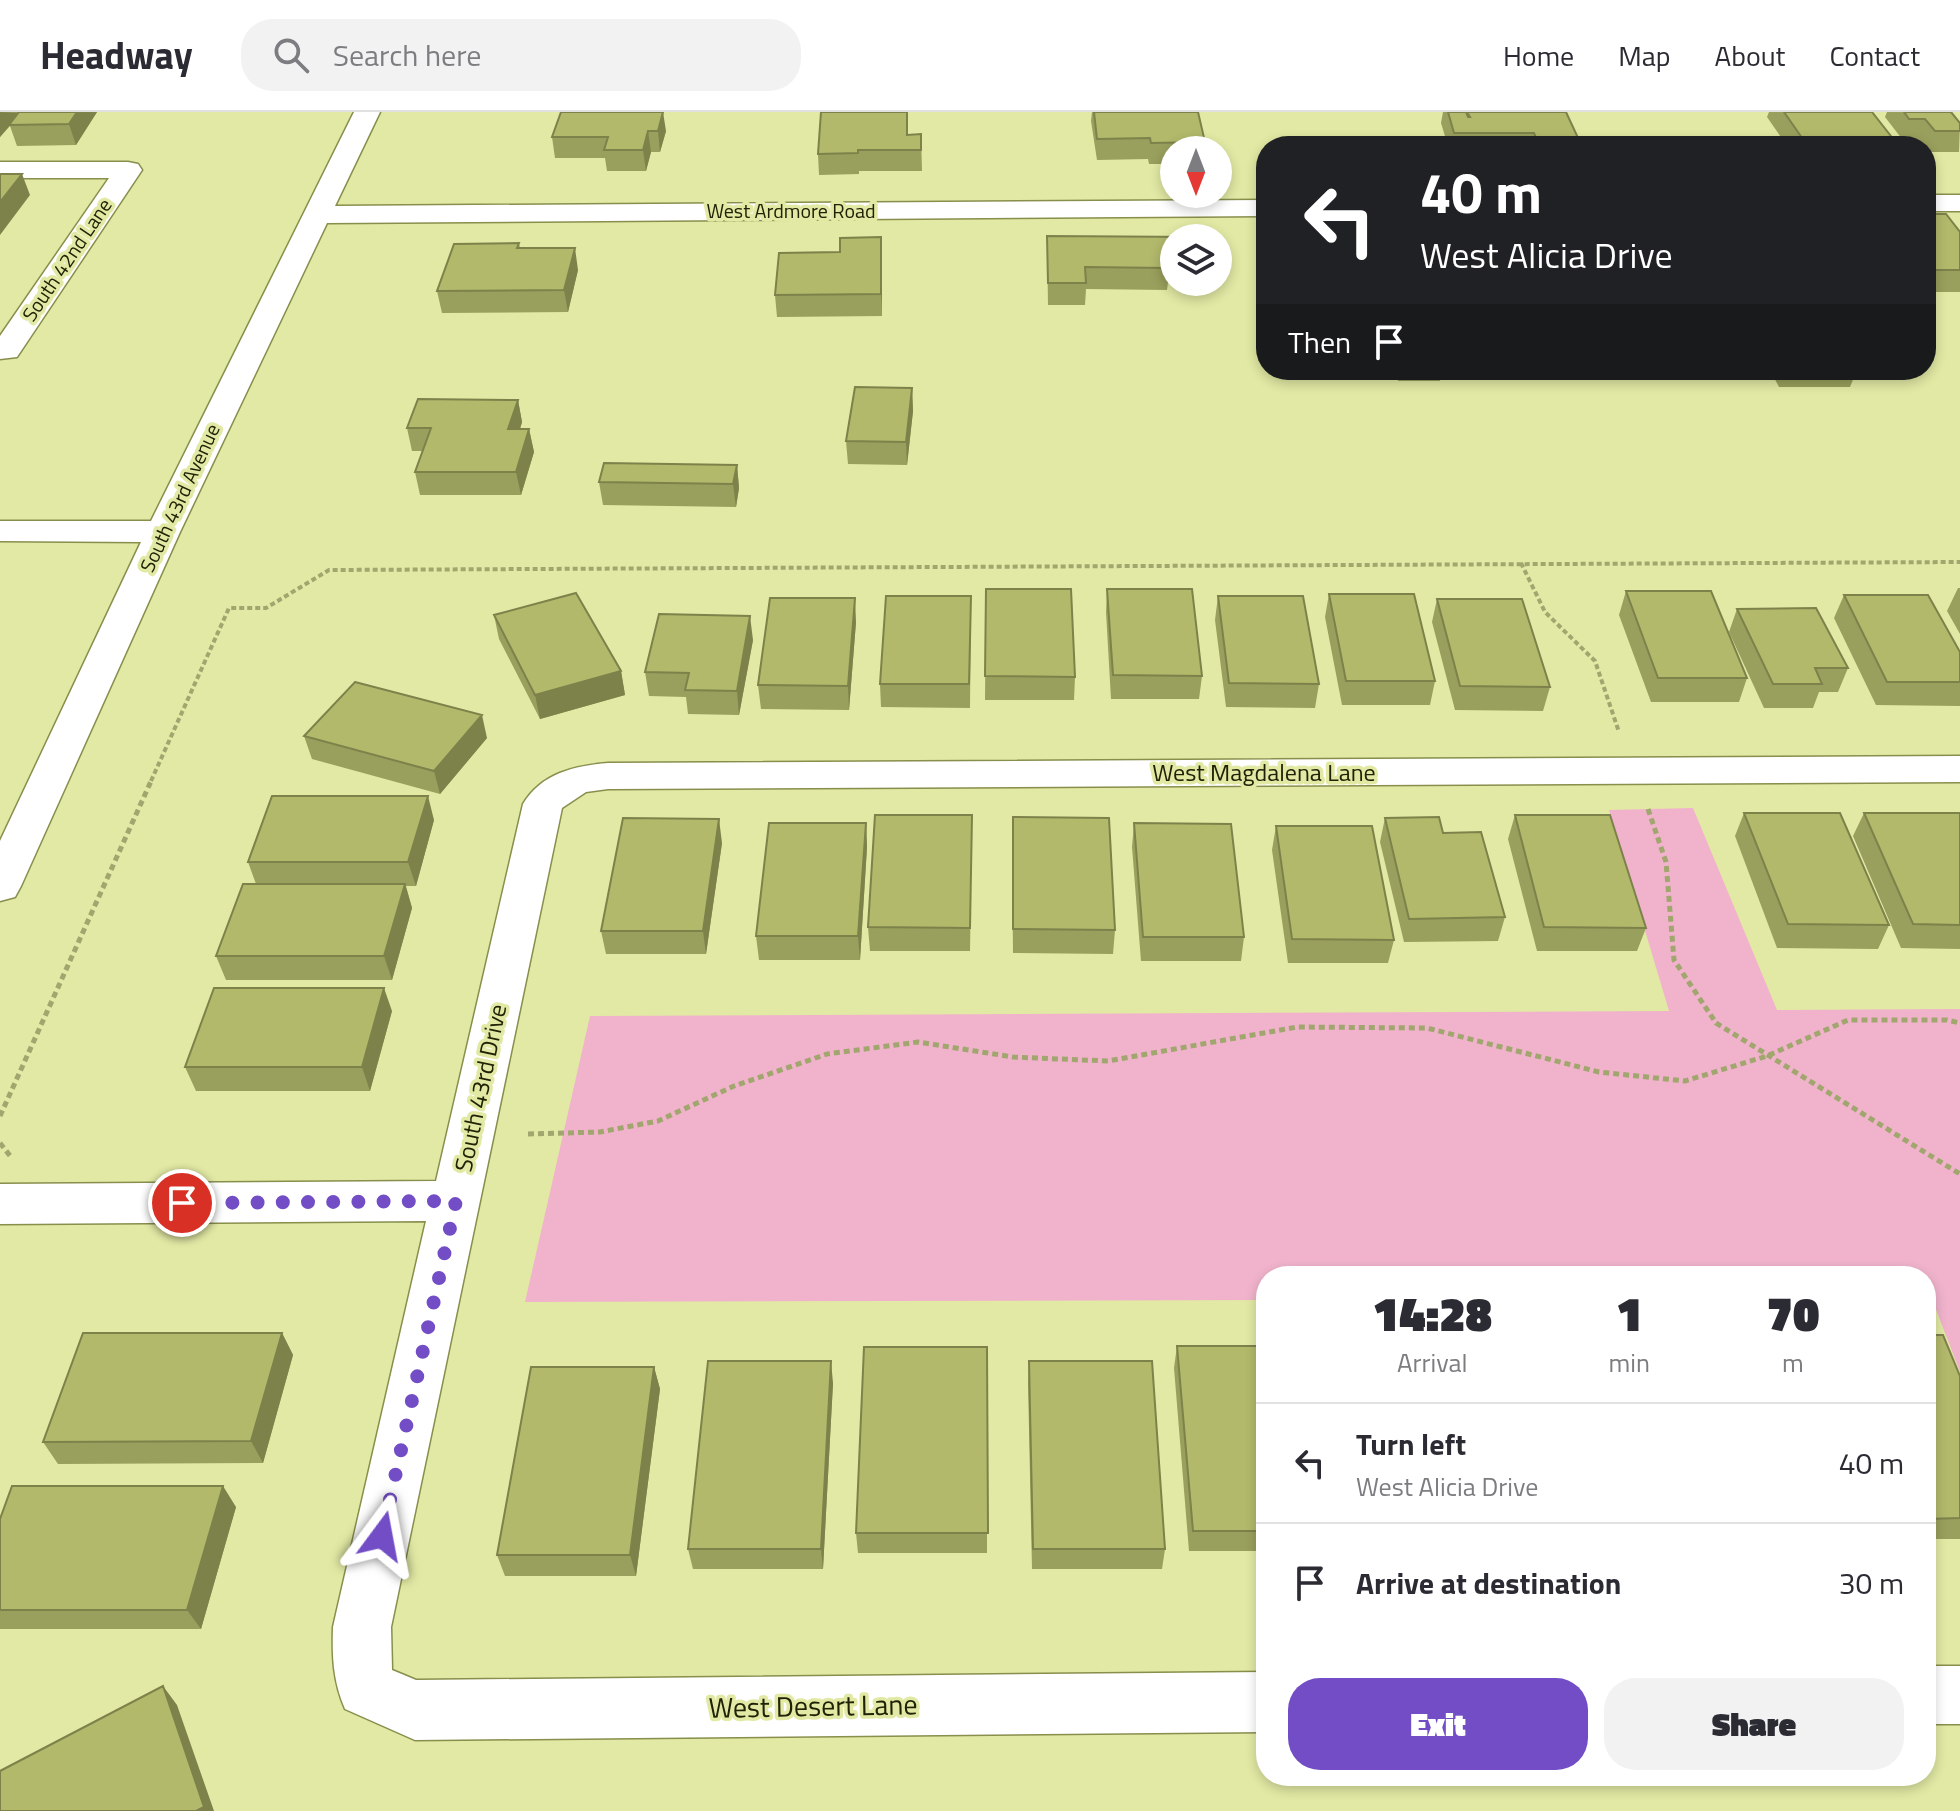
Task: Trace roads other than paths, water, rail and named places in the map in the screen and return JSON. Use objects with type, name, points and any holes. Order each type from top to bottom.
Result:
[{"type":"street","name":"South 43rd Avenue","points":[[0,886],[163,532],[367,112]]},
{"type":"street","name":"South 42nd Lane","points":[[0,170],[128,170],[3,350]]},
{"type":"street","points":[[1936,203],[1960,203]]},
{"type":"street","name":"West Ardmore Road","points":[[316,215],[1256,208]]},
{"type":"street","points":[[0,531],[163,532]]},
{"type":"street","name":"West Magdalena Lane","points":[[568,782],[608,776],[1960,769]]},
{"type":"street","name":"South 43rd Drive","points":[[366,1688],[361,1658],[362,1627],[543,804],[553,791],[568,782]]},
{"type":"street","points":[[0,1204],[456,1201]]},
{"type":"street","name":"West Desert Lane","points":[[366,1688],[415,1710],[1256,1702]]},
{"type":"street","points":[[1936,1695],[1960,1695]]}]
